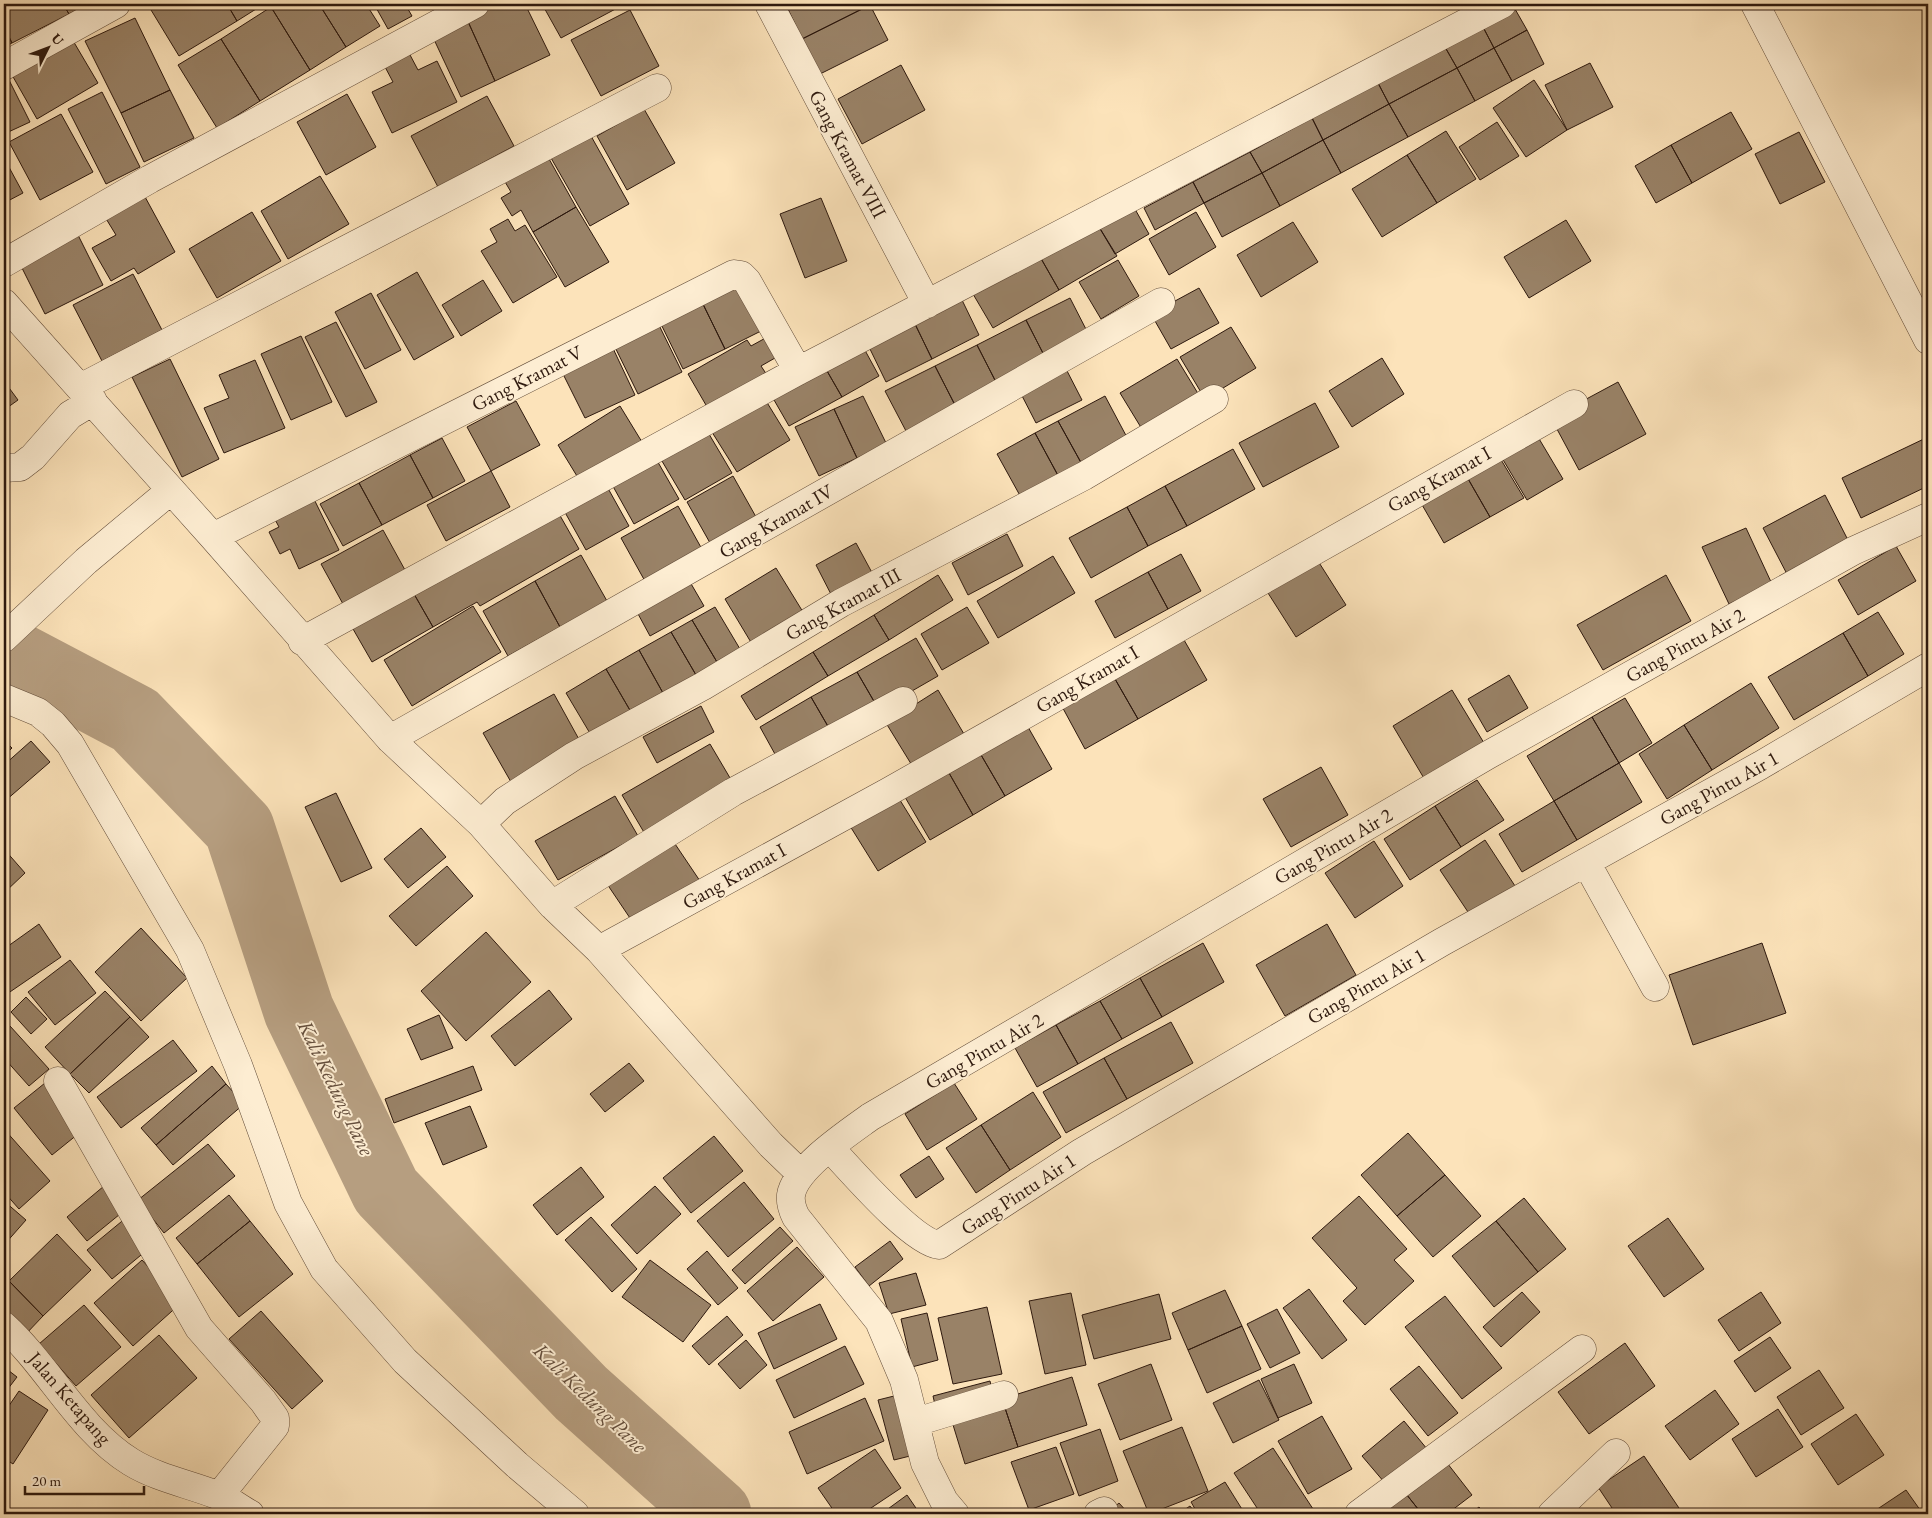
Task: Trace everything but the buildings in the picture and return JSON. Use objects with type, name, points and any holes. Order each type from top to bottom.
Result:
[{"type":"street","points":[[4,66],[116,4]]},
{"type":"street","points":[[4,263],[150,180],[475,4]]},
{"type":"street","name":"Gang Kramat VIII","points":[[769,4],[927,304]]},
{"type":"street","points":[[302,641],[798,371],[1502,4]]},
{"type":"street","points":[[1755,4],[1928,340]]},
{"type":"street","points":[[4,468],[20,467],[33,457],[86,395],[657,88]]},
{"type":"street","name":"Gang Kramat V","points":[[213,537],[734,274],[741,275],[747,281],[798,371]]},
{"type":"street","name":"Gang Kramat IV","points":[[390,739],[1161,302]]},
{"type":"street","points":[[4,303],[86,395],[161,498],[213,537],[302,641],[390,739],[481,824],[552,905],[599,950],[771,1145],[796,1182],[792,1207],[796,1218],[879,1321],[904,1380],[925,1463],[944,1500],[955,1514]]},
{"type":"street","name":"Gang Kramat III","points":[[481,824],[505,801],[574,756],[703,686],[841,603],[1084,476],[1214,399]]},
{"type":"street","name":"Gang Kramat I","points":[[599,950],[888,792],[1574,404]]},
{"type":"street","points":[[4,638],[86,561],[161,498]]},
{"type":"street","name":"Gang Pintu Air 2","points":[[796,1182],[826,1152],[870,1117],[1488,754],[1854,551],[1928,517]]},
{"type":"street","name":"Gang Pintu Air 1","points":[[826,1152],[891,1211],[929,1241],[939,1245],[1082,1152],[1442,942],[1762,765],[1928,667]]},
{"type":"street","points":[[4,698],[38,712],[70,744],[190,950],[238,1065],[288,1204],[324,1269],[405,1361],[517,1465],[575,1514]]},
{"type":"street","points":[[552,905],[733,792],[903,701]]},
{"type":"street","points":[[1586,862],[1655,987]]},
{"type":"street","points":[[58,1081],[199,1328],[263,1401],[275,1418],[275,1426],[219,1496]]},
{"type":"street","name":"Jalan Ketapang","points":[[4,1326],[36,1359],[97,1434],[131,1462],[177,1483],[219,1496],[250,1514]]},
{"type":"street","points":[[1359,1514],[1582,1349]]},
{"type":"street","points":[[916,1422],[1004,1395]]},
{"type":"street","points":[[1552,1514],[1616,1453]]},
{"type":"waterway","name":"Kali Kedung Pane","points":[[4,651],[135,720],[239,828],[299,1011],[386,1191],[581,1393],[716,1514]]}]
